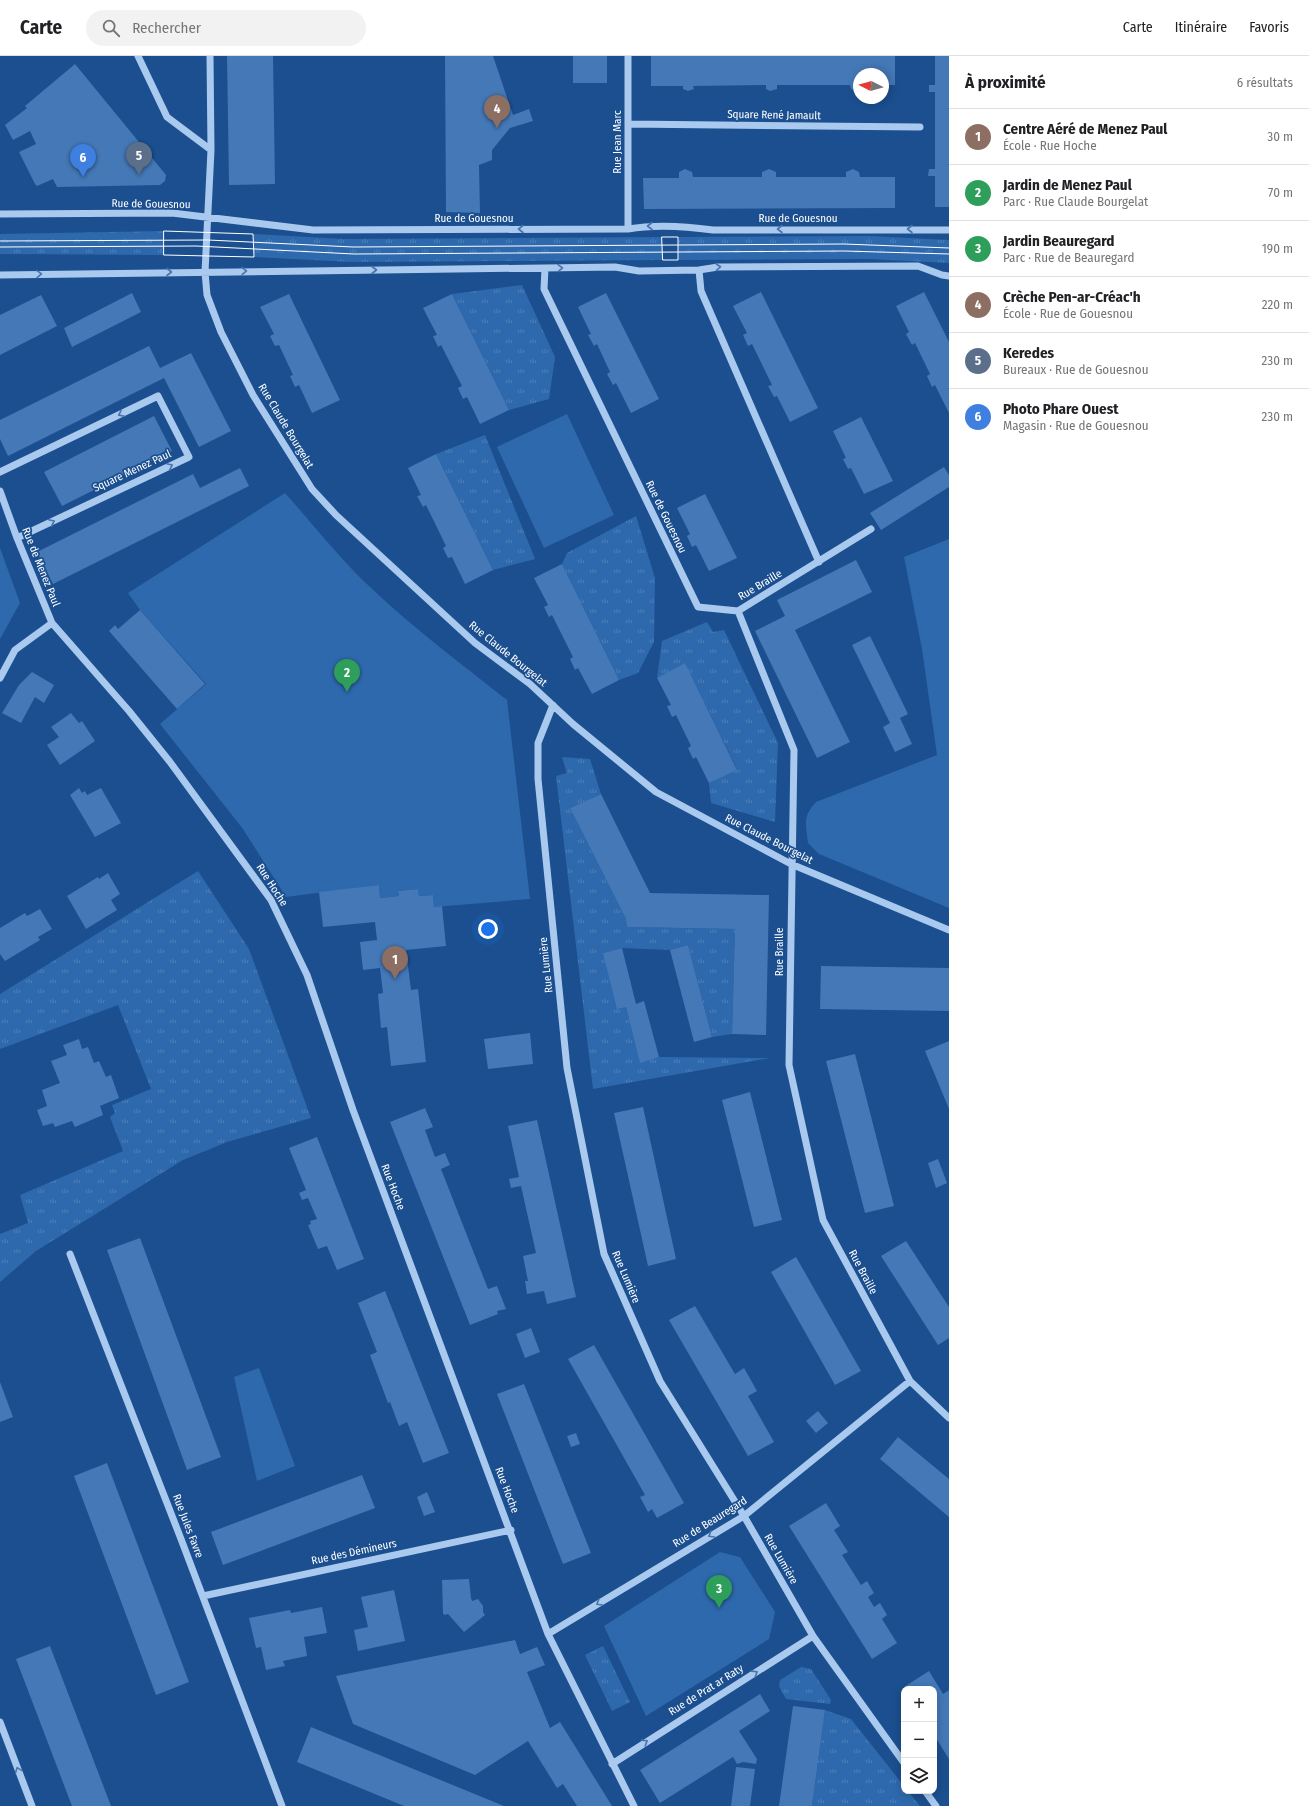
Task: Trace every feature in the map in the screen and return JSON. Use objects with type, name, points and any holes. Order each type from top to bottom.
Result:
[{"type":"street","points":[[138,56],[167,117],[211,150]]},
{"type":"street","name":"Rue Claude Bourgelat","points":[[210,56],[211,150],[209,217],[205,272],[207,295],[221,332],[253,395],[312,490],[336,515],[475,643],[530,684],[572,724],[656,792],[791,864],[949,930]]},
{"type":"street","name":"Rue Jean Marc","points":[[628,56],[628,229]]},
{"type":"street","name":"Square René Jamault","points":[[628,124],[920,127]]},
{"type":"street","name":"Rue de Gouesnou","points":[[0,214],[172,213],[313,230],[628,229],[645,226],[689,226],[712,230],[949,230]]},
{"type":"street","points":[[0,275],[615,267],[638,271],[699,270],[718,267],[918,266],[949,276]]},
{"type":"street","name":"Rue de Gouesnou","points":[[545,268],[544,289],[698,607],[738,611]]},
{"type":"street","points":[[699,270],[701,291],[819,562]]},
{"type":"street","name":"Square Menez Paul","points":[[0,472],[158,396],[189,457],[17,538]]},
{"type":"street","name":"Rue de Menez Paul","points":[[0,491],[17,538],[52,623],[15,650],[0,678]]},
{"type":"street","name":"Rue Braille","points":[[871,529],[738,611],[794,750],[789,1065],[823,1220],[910,1381],[949,1418]]},
{"type":"street","name":"Rue Hoche","points":[[52,623],[166,756],[271,900],[307,975],[353,1110],[511,1530],[548,1634],[634,1806]]},
{"type":"street","name":"Rue Lumière","points":[[553,705],[538,743],[538,779],[567,1068],[604,1254],[660,1382],[744,1516],[813,1636],[901,1759]]},
{"type":"street","name":"Rue Jules Favre","points":[[70,1254],[203,1596],[282,1806]]},
{"type":"street","name":"Rue de Beauregard","points":[[548,1634],[744,1516],[910,1381]]},
{"type":"street","name":"Rue des Démineurs","points":[[203,1596],[511,1530]]},
{"type":"street","name":"Rue de Prat ar Raty","points":[[612,1764],[813,1636]]},
{"type":"street","points":[[0,1722],[32,1806]]},
{"type":"street","points":[[927,1794],[936,1806]]},
{"type":"green space","points":[[164,231],[164,255],[0,254],[0,234]]},
{"type":"green space","points":[[253,234],[344,239],[662,237],[663,260],[351,262],[254,257]]},
{"type":"green space","points":[[870,236],[949,240],[949,263],[869,259],[678,260],[678,237]]},
{"type":"green space","points":[[522,285],[555,357],[549,399],[509,410],[452,294]]},
{"type":"green space","points":[[567,414],[614,515],[544,548],[497,447]]},
{"type":"green space","points":[[485,435],[535,559],[493,570],[436,454]]},
{"type":"green space","points":[[285,493],[336,552],[385,601],[507,700],[530,899],[434,907],[433,895],[419,896],[418,889],[398,891],[399,896],[380,898],[379,885],[286,897],[243,829],[160,724],[206,684],[140,610],[128,593]]},
{"type":"green space","points":[[636,516],[655,578],[654,642],[638,673],[619,680],[562,564],[567,553]]},
{"type":"green space","points":[[949,539],[949,908],[819,854],[808,843],[806,821],[809,812],[816,802],[937,755],[922,649],[904,557]]},
{"type":"green space","points":[[0,548],[20,603],[0,639]]},
{"type":"green space","points":[[707,622],[713,632],[724,630],[778,743],[775,822],[711,803],[709,783],[737,769],[685,664],[657,678],[662,641]]},
{"type":"green space","points":[[562,757],[590,759],[601,794],[570,808],[626,919],[627,927],[735,929],[732,1034],[712,1037],[688,945],[670,950],[622,948],[603,953],[626,1007],[640,1062],[659,1057],[770,1058],[593,1089],[556,776],[567,773]]},
{"type":"green space","points":[[198,871],[249,949],[311,1118],[227,1142],[183,1160],[36,1251],[0,1282],[0,1234],[28,1223],[20,1195],[123,1151],[110,1117],[115,1113],[112,1105],[151,1089],[118,1005],[0,1049],[0,994]]},
{"type":"green space","points":[[259,1368],[295,1466],[257,1481],[234,1377]]},
{"type":"green space","points":[[720,1552],[740,1557],[775,1612],[769,1639],[646,1716],[604,1626]]},
{"type":"green space","points":[[603,1646],[630,1702],[612,1711],[585,1655]]},
{"type":"green space","points":[[801,1667],[811,1669],[831,1700],[830,1704],[786,1699],[779,1686],[780,1680]]},
{"type":"green space","points":[[825,1710],[851,1719],[901,1782],[901,1794],[910,1794],[920,1806],[812,1806]]},
{"type":"building","points":[[227,56],[273,56],[275,184],[229,185]]},
{"type":"building","points":[[445,56],[493,56],[513,115],[529,109],[533,121],[510,128],[492,150],[492,160],[479,165],[480,213],[446,212]]},
{"type":"building","points":[[573,56],[607,56],[607,83],[573,83]]},
{"type":"building","points":[[651,56],[895,56],[895,85],[889,85],[889,68],[853,68],[853,90],[851,89],[850,85],[777,85],[777,89],[770,91],[766,89],[766,85],[693,86],[694,89],[688,91],[683,89],[683,86],[651,86]]},
{"type":"building","points":[[935,56],[949,56],[949,207],[935,207],[935,176],[928,176],[929,169],[935,169],[935,92],[929,92],[929,85],[935,85]]},
{"type":"building","points":[[75,64],[166,175],[165,181],[160,185],[57,187],[53,179],[37,186],[35,184],[19,152],[36,144],[30,131],[13,140],[5,125],[27,108],[25,106]]},
{"type":"building","points":[[685,169],[692,172],[693,177],[762,177],[762,172],[769,169],[776,172],[776,177],[846,177],[846,172],[853,169],[859,172],[860,177],[895,177],[895,208],[644,209],[643,178],[679,178],[679,172]]},
{"type":"building","points":[[761,292],[818,408],[790,422],[777,396],[774,397],[768,386],[772,385],[752,344],[748,346],[743,335],[747,333],[733,306]]},
{"type":"building","points":[[924,292],[949,342],[949,413],[935,385],[932,387],[927,376],[930,374],[915,343],[912,345],[906,334],[909,332],[896,306]]},
{"type":"building","points":[[132,293],[141,312],[72,347],[64,328]]},
{"type":"building","points":[[606,293],[659,399],[631,413],[616,383],[613,385],[607,374],[610,372],[597,344],[594,346],[588,335],[591,334],[578,307]]},
{"type":"building","points":[[289,294],[340,400],[312,413],[299,385],[295,387],[290,376],[293,375],[279,345],[275,346],[270,336],[274,334],[260,307]]},
{"type":"building","points":[[452,294],[509,410],[480,424],[467,397],[463,399],[458,388],[462,386],[441,345],[438,347],[433,336],[437,335],[423,308]]},
{"type":"building","points":[[41,295],[57,326],[0,355],[0,315]]},
{"type":"building","points":[[149,346],[160,368],[191,353],[231,431],[199,447],[164,378],[8,456],[0,439],[0,420]]},
{"type":"building","points":[[154,416],[172,451],[62,506],[44,472]]},
{"type":"building","points":[[861,417],[893,481],[864,494],[851,468],[848,469],[843,459],[846,458],[833,431]]},
{"type":"building","points":[[436,454],[493,570],[465,584],[452,557],[448,558],[443,548],[446,546],[426,505],[423,507],[417,496],[421,495],[408,468]]},
{"type":"building","points":[[944,467],[949,475],[949,487],[881,530],[870,513]]},
{"type":"building","points":[[240,468],[249,486],[53,584],[37,552],[193,474],[200,488]]},
{"type":"building","points":[[705,494],[737,558],[709,571],[696,545],[692,547],[687,536],[690,534],[677,508]]},
{"type":"building","points":[[856,560],[872,592],[795,630],[850,742],[817,758],[755,631],[785,616],[777,600]]},
{"type":"building","points":[[562,564],[619,680],[592,694],[578,668],[575,670],[570,659],[573,657],[552,615],[549,617],[544,607],[548,605],[534,578]]},
{"type":"building","points":[[140,610],[205,684],[177,709],[109,631],[115,625],[118,629]]},
{"type":"building","points":[[870,636],[908,714],[900,718],[912,744],[895,752],[883,727],[890,723],[852,645]]},
{"type":"building","points":[[685,663],[737,770],[709,783],[696,757],[693,759],[688,748],[691,746],[676,715],[672,717],[667,706],[671,705],[657,678]]},
{"type":"building","points":[[32,672],[54,685],[44,703],[35,697],[21,723],[2,713],[19,685]]},
{"type":"building","points":[[71,713],[79,723],[82,721],[95,741],[60,765],[47,745],[59,737],[51,727]]},
{"type":"building","points":[[79,788],[82,793],[85,791],[87,795],[101,788],[121,823],[95,837],[70,795]]},
{"type":"building","points":[[601,794],[650,893],[769,895],[766,1035],[732,1034],[735,929],[627,927],[626,919],[570,808]]},
{"type":"building","points":[[108,873],[120,894],[111,900],[117,910],[86,929],[67,896],[98,877],[99,879]]},
{"type":"building","points":[[379,885],[380,898],[399,896],[398,891],[418,889],[419,896],[433,895],[434,907],[442,906],[446,946],[406,950],[411,990],[418,989],[426,1062],[391,1066],[387,1027],[381,1028],[378,994],[383,993],[380,968],[363,970],[360,942],[377,940],[375,922],[323,927],[319,892]]},
{"type":"building","points":[[40,909],[52,929],[38,937],[40,940],[5,961],[0,954],[0,928],[25,913],[27,916]]},
{"type":"building","points":[[688,945],[712,1037],[694,1042],[670,950]]},
{"type":"building","points":[[622,948],[636,1004],[644,1001],[659,1057],[640,1063],[626,1007],[617,1009],[603,953]]},
{"type":"building","points":[[821,966],[949,968],[949,1011],[820,1009]]},
{"type":"building","points":[[530,1033],[533,1064],[488,1069],[484,1039]]},
{"type":"building","points":[[79,1039],[82,1049],[88,1047],[94,1063],[99,1061],[106,1077],[111,1075],[119,1098],[100,1106],[103,1115],[75,1127],[72,1121],[55,1127],[53,1123],[43,1126],[37,1110],[47,1106],[42,1090],[60,1083],[51,1061],[67,1055],[63,1045]]},
{"type":"building","points":[[949,1041],[949,1109],[925,1051]]},
{"type":"building","points":[[855,1054],[894,1206],[865,1213],[826,1061]]},
{"type":"building","points":[[750,1092],[782,1220],[754,1227],[722,1100]]},
{"type":"building","points":[[643,1107],[676,1259],[648,1266],[614,1113]]},
{"type":"building","points":[[425,1108],[433,1127],[425,1130],[435,1157],[445,1153],[450,1165],[441,1169],[488,1289],[497,1286],[506,1309],[497,1311],[498,1314],[470,1325],[390,1122]]},
{"type":"building","points":[[537,1120],[576,1297],[547,1304],[544,1291],[527,1294],[525,1281],[528,1281],[523,1256],[536,1253],[521,1186],[511,1188],[509,1179],[519,1177],[508,1126]]},
{"type":"building","points":[[317,1137],[364,1259],[337,1270],[327,1246],[318,1249],[308,1225],[311,1224],[310,1221],[317,1219],[308,1198],[302,1200],[299,1193],[306,1190],[289,1148]]},
{"type":"building","points":[[938,1159],[947,1183],[936,1188],[928,1163]]},
{"type":"building","points":[[140,1238],[221,1457],[187,1470],[107,1250]]},
{"type":"building","points":[[906,1241],[949,1307],[949,1338],[938,1345],[881,1256]]},
{"type":"building","points":[[796,1257],[861,1371],[835,1385],[771,1272]]},
{"type":"building","points":[[385,1291],[449,1453],[423,1463],[407,1422],[399,1426],[390,1402],[388,1403],[370,1355],[377,1352],[358,1303]]},
{"type":"building","points":[[695,1306],[735,1374],[744,1368],[757,1391],[748,1396],[774,1442],[748,1456],[669,1320]]},
{"type":"building","points":[[531,1328],[540,1352],[525,1358],[516,1334]]},
{"type":"building","points":[[594,1345],[684,1503],[657,1518],[652,1509],[648,1512],[640,1497],[645,1495],[568,1359]]},
{"type":"building","points":[[0,1382],[13,1417],[0,1422]]},
{"type":"building","points":[[524,1384],[591,1553],[563,1564],[497,1394]]},
{"type":"building","points":[[818,1411],[828,1423],[816,1433],[806,1421]]},
{"type":"building","points":[[576,1433],[580,1444],[571,1447],[567,1436]]},
{"type":"building","points":[[898,1437],[949,1479],[949,1517],[880,1459]]},
{"type":"building","points":[[107,1463],[189,1682],[156,1695],[74,1476]]},
{"type":"building","points":[[362,1475],[375,1508],[223,1565],[211,1532]]},
{"type":"building","points":[[427,1492],[435,1512],[424,1516],[417,1497]]},
{"type":"building","points":[[826,1503],[840,1526],[834,1530],[848,1552],[842,1555],[861,1585],[867,1581],[874,1593],[868,1597],[874,1607],[880,1603],[887,1615],[882,1619],[897,1643],[872,1659],[789,1526]]},
{"type":"building","points":[[469,1579],[472,1601],[478,1599],[483,1606],[483,1612],[485,1615],[464,1632],[448,1614],[444,1615],[443,1613],[442,1580]]},
{"type":"building","points":[[394,1590],[405,1641],[358,1651],[354,1630],[368,1627],[361,1597]]},
{"type":"building","points":[[322,1607],[327,1633],[304,1637],[307,1656],[283,1661],[285,1666],[266,1670],[261,1647],[256,1648],[249,1618],[290,1610],[291,1613]]},
{"type":"building","points":[[515,1640],[520,1654],[537,1647],[545,1665],[527,1672],[550,1728],[560,1722],[612,1806],[577,1806],[563,1784],[557,1788],[528,1741],[475,1775],[353,1724],[336,1676]]},
{"type":"building","points":[[50,1646],[111,1806],[72,1806],[16,1659]]},
{"type":"building","points":[[929,1671],[943,1694],[949,1690],[949,1759],[937,1740],[937,1686],[906,1686]]},
{"type":"building","points":[[760,1694],[770,1711],[739,1731],[757,1759],[756,1764],[743,1762],[737,1764],[733,1757],[660,1803],[640,1770]]},
{"type":"building","points":[[793,1706],[825,1710],[812,1806],[779,1806]]},
{"type":"building","points":[[311,1727],[504,1806],[404,1806],[297,1762]]},
{"type":"building","points":[[736,1767],[755,1769],[750,1806],[731,1806]]},
{"type":"tram line","points":[[164,231],[253,234],[254,257],[164,255],[164,231]]},
{"type":"tram line","points":[[662,237],[678,237],[678,260],[663,260],[662,237]]},
{"type":"tram line","points":[[0,241],[208,240],[353,247],[844,244],[949,248]]},
{"type":"tram line","points":[[0,247],[196,246],[354,254],[844,251],[949,254]]},
{"type":"place","name":"Crèche Pen-ar-Créac'h","points":[[497,128]]},
{"type":"place","name":"Keredes","points":[[139,175]]},
{"type":"place","name":"Photo Phare Ouest","points":[[83,177]]},
{"type":"place","name":"Jardin de Menez Paul","points":[[347,692]]},
{"type":"place","name":"Centre Aéré de Menez Paul","points":[[395,979]]},
{"type":"place","name":"Jardin Beauregard","points":[[719,1608]]}]
